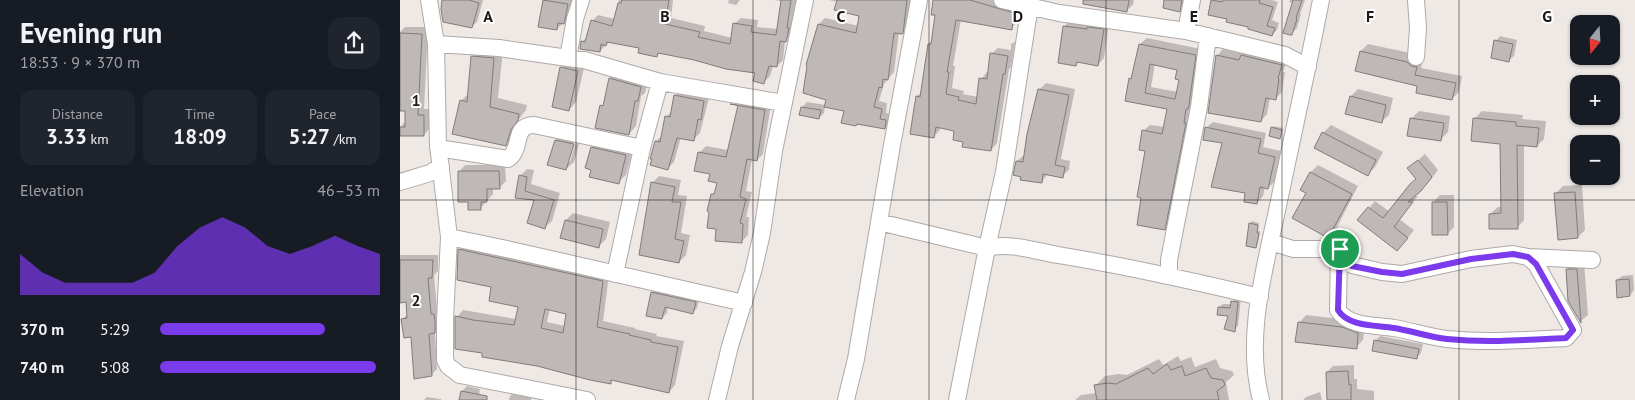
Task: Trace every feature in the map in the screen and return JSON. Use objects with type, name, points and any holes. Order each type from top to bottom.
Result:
[{"type":"street","points":[[429,0],[436,44],[438,148],[449,237],[445,360],[448,366],[460,375],[587,400]]},
{"type":"street","points":[[568,58],[575,19],[581,0]]},
{"type":"street","points":[[717,400],[762,233],[774,151],[805,0]]},
{"type":"street","points":[[846,400],[856,359],[919,0]]},
{"type":"street","points":[[1002,0],[1030,5],[1060,6],[1186,31],[1285,55],[1308,67]]},
{"type":"street","points":[[1186,31],[1192,0]]},
{"type":"street","points":[[1260,400],[1255,344],[1260,297],[1322,0]]},
{"type":"street","points":[[1416,0],[1418,28],[1416,57]]},
{"type":"street","points":[[957,400],[1004,172],[1030,5]]},
{"type":"street","points":[[1168,276],[1168,260],[1199,107],[1208,36]]},
{"type":"street","points":[[436,44],[499,48],[568,58],[660,82],[784,102]]},
{"type":"street","points":[[615,274],[642,148],[660,82]]},
{"type":"street","points":[[438,148],[508,159],[514,152],[521,130],[527,125],[642,148]]},
{"type":"street","points":[[400,182],[430,173],[441,166]]},
{"type":"street","points":[[879,222],[987,248],[1003,246],[1020,248],[1101,262],[1260,297]]},
{"type":"street","points":[[449,237],[744,302]]},
{"type":"street","points":[[1271,242],[1293,249],[1340,249]]},
{"type":"street","points":[[1340,249],[1352,266],[1402,274],[1471,259],[1513,254],[1528,257],[1592,260]]},
{"type":"street","points":[[1340,249],[1338,310],[1348,321],[1395,328],[1446,339],[1504,342],[1566,338],[1573,330],[1536,264],[1528,257]]},
{"type":"building","points":[[442,0],[469,0],[479,3],[472,28],[443,22]]},
{"type":"building","points":[[543,0],[568,4],[564,24],[558,23],[557,30],[538,27]]},
{"type":"building","points":[[622,0],[669,0],[665,24],[700,32],[698,37],[730,44],[733,23],[752,26],[751,32],[776,35],[781,0],[791,0],[787,28],[789,28],[786,42],[780,41],[777,67],[769,66],[764,84],[753,81],[755,73],[726,69],[658,53],[657,57],[638,53],[639,48],[607,42],[606,46],[601,44],[600,52],[580,49],[581,41],[585,42],[591,20],[612,26],[618,3],[621,3]]},
{"type":"building","points":[[837,0],[907,0],[903,34],[894,33],[888,80],[883,79],[882,88],[879,87],[874,107],[882,109],[880,119],[886,120],[885,129],[841,123],[844,111],[824,107],[826,100],[803,93],[806,65],[818,24],[856,33],[859,16],[834,10]]},
{"type":"building","points":[[933,0],[970,0],[1014,13],[1012,30],[956,20],[947,72],[949,72],[946,94],[959,97],[958,100],[976,104],[979,78],[987,79],[990,53],[1008,56],[1005,74],[1003,74],[991,151],[962,147],[963,142],[953,140],[954,131],[936,127],[934,138],[910,134],[916,96],[920,97],[928,44],[931,44],[935,15],[931,15]]},
{"type":"building","points":[[1083,0],[1129,0],[1127,12],[1083,4]]},
{"type":"building","points":[[1164,0],[1182,0],[1180,12],[1163,8]]},
{"type":"building","points":[[1211,0],[1222,2],[1223,0],[1260,0],[1259,3],[1273,7],[1267,26],[1275,28],[1272,36],[1248,29],[1248,27],[1226,22],[1227,19],[1208,15]]},
{"type":"building","points":[[1293,0],[1302,0],[1292,35],[1290,35],[1283,33]]},
{"type":"building","points":[[1063,26],[1104,29],[1098,66],[1077,62],[1076,66],[1058,63]]},
{"type":"building","points":[[400,33],[422,34],[418,115],[424,115],[424,136],[400,136],[400,127],[405,127],[405,111],[400,111]]},
{"type":"building","points":[[1494,40],[1513,44],[1509,62],[1491,58]]},
{"type":"building","points":[[1139,44],[1196,55],[1189,105],[1188,109],[1186,109],[1184,123],[1186,123],[1165,230],[1137,225],[1141,198],[1137,197],[1145,151],[1139,150],[1142,130],[1162,134],[1167,109],[1125,101],[1129,78],[1131,79]],"holes":[[[1150,64],[1177,70],[1175,79],[1179,80],[1175,99],[1145,93]]]},
{"type":"building","points":[[1360,51],[1407,62],[1411,66],[1417,67],[1415,75],[1456,83],[1452,100],[1416,93],[1417,86],[1355,71]]},
{"type":"building","points":[[1216,55],[1239,60],[1241,55],[1282,65],[1278,78],[1276,100],[1266,98],[1261,122],[1208,113]]},
{"type":"building","points":[[471,56],[494,58],[490,107],[519,114],[506,146],[452,134],[460,100],[467,102]]},
{"type":"building","points":[[560,67],[578,71],[569,111],[552,107]]},
{"type":"building","points":[[609,78],[641,87],[638,101],[635,101],[629,135],[595,128],[600,105],[603,106]]},
{"type":"building","points":[[1038,89],[1069,95],[1055,165],[1065,167],[1063,178],[1043,174],[1042,183],[1020,180],[1021,177],[1013,175],[1016,161],[1023,162],[1027,134]]},
{"type":"building","points":[[674,95],[704,101],[701,120],[698,119],[694,141],[677,138],[668,170],[650,165],[652,159],[650,159],[655,141],[660,142],[665,116],[670,117]]},
{"type":"building","points":[[1350,96],[1386,105],[1382,123],[1345,114]]},
{"type":"building","points":[[738,105],[765,110],[757,161],[747,159],[742,185],[740,197],[746,199],[740,223],[743,224],[742,243],[715,241],[716,229],[707,228],[709,212],[707,211],[711,194],[714,194],[717,183],[708,181],[710,174],[694,171],[698,152],[726,157]]},
{"type":"building","points":[[801,107],[821,110],[819,119],[799,115]]},
{"type":"building","points":[[1410,118],[1444,123],[1441,141],[1407,136]]},
{"type":"building","points":[[1473,118],[1516,122],[1516,126],[1539,128],[1537,147],[1517,145],[1518,229],[1489,229],[1489,214],[1501,213],[1500,144],[1471,141]]},
{"type":"building","points":[[1205,127],[1261,139],[1258,153],[1275,157],[1268,189],[1260,187],[1257,204],[1244,202],[1245,193],[1211,187],[1222,143],[1203,140]]},
{"type":"building","points":[[1271,127],[1282,130],[1280,139],[1269,136]]},
{"type":"building","points":[[1322,132],[1376,160],[1368,176],[1314,148]]},
{"type":"building","points":[[555,140],[574,144],[566,170],[547,165]]},
{"type":"building","points":[[591,147],[626,155],[619,184],[589,177],[591,170],[585,168]]},
{"type":"building","points":[[1418,160],[1432,177],[1421,191],[1408,202],[1413,202],[1394,227],[1408,238],[1397,251],[1357,220],[1368,207],[1383,218],[1416,179],[1407,168]]},
{"type":"building","points":[[458,171],[499,171],[500,189],[487,189],[487,202],[481,202],[481,210],[468,210],[468,202],[458,202]]},
{"type":"building","points":[[1310,172],[1352,194],[1328,238],[1292,218],[1306,193],[1300,190]]},
{"type":"building","points":[[519,175],[527,177],[525,191],[554,200],[545,229],[527,223],[534,200],[515,198]]},
{"type":"building","points":[[651,182],[675,187],[672,202],[681,202],[675,239],[684,241],[679,263],[639,255]]},
{"type":"building","points":[[1575,192],[1578,238],[1558,240],[1554,193]]},
{"type":"building","points":[[1432,202],[1447,202],[1448,235],[1432,235]]},
{"type":"building","points":[[565,220],[603,229],[599,248],[560,238]]},
{"type":"building","points":[[1249,223],[1258,225],[1257,233],[1259,233],[1256,248],[1246,246]]},
{"type":"building","points":[[458,249],[603,281],[597,327],[630,334],[651,340],[651,342],[678,347],[669,393],[611,380],[611,384],[590,380],[537,366],[482,357],[482,353],[455,349],[455,316],[514,325],[518,307],[489,301],[491,287],[457,280]],"holes":[[[545,309],[566,314],[563,333],[541,328]]]},
{"type":"building","points":[[400,260],[433,260],[432,278],[428,278],[431,314],[434,314],[435,321],[435,333],[429,334],[432,376],[414,379],[411,337],[404,338],[401,319],[407,318],[406,302],[400,303]]},
{"type":"building","points":[[1566,269],[1577,269],[1581,323],[1568,301]]},
{"type":"building","points":[[1629,279],[1630,296],[1617,298],[1616,280]]},
{"type":"building","points":[[651,292],[696,302],[693,314],[665,307],[662,319],[646,316]]},
{"type":"building","points":[[1231,301],[1238,302],[1235,332],[1224,329],[1228,316],[1217,315],[1218,307],[1230,308]]},
{"type":"building","points":[[1298,322],[1342,327],[1358,333],[1357,349],[1295,342]]},
{"type":"building","points":[[1374,340],[1419,349],[1417,359],[1372,351]]},
{"type":"building","points":[[1167,364],[1171,370],[1182,366],[1185,376],[1206,368],[1211,378],[1223,380],[1225,385],[1217,391],[1219,400],[1097,400],[1094,385],[1116,384],[1148,368],[1153,374]]},
{"type":"building","points":[[1348,371],[1349,385],[1351,384],[1351,400],[1327,400],[1326,372]]},
{"type":"building","points":[[461,391],[487,396],[487,400],[459,400]]},
{"type":"route","points":[[1340,249],[1352,266],[1402,274],[1471,259],[1513,254],[1528,257],[1536,264],[1573,330],[1566,338],[1504,342],[1446,339],[1395,328],[1348,321],[1338,310],[1340,249]]}]
